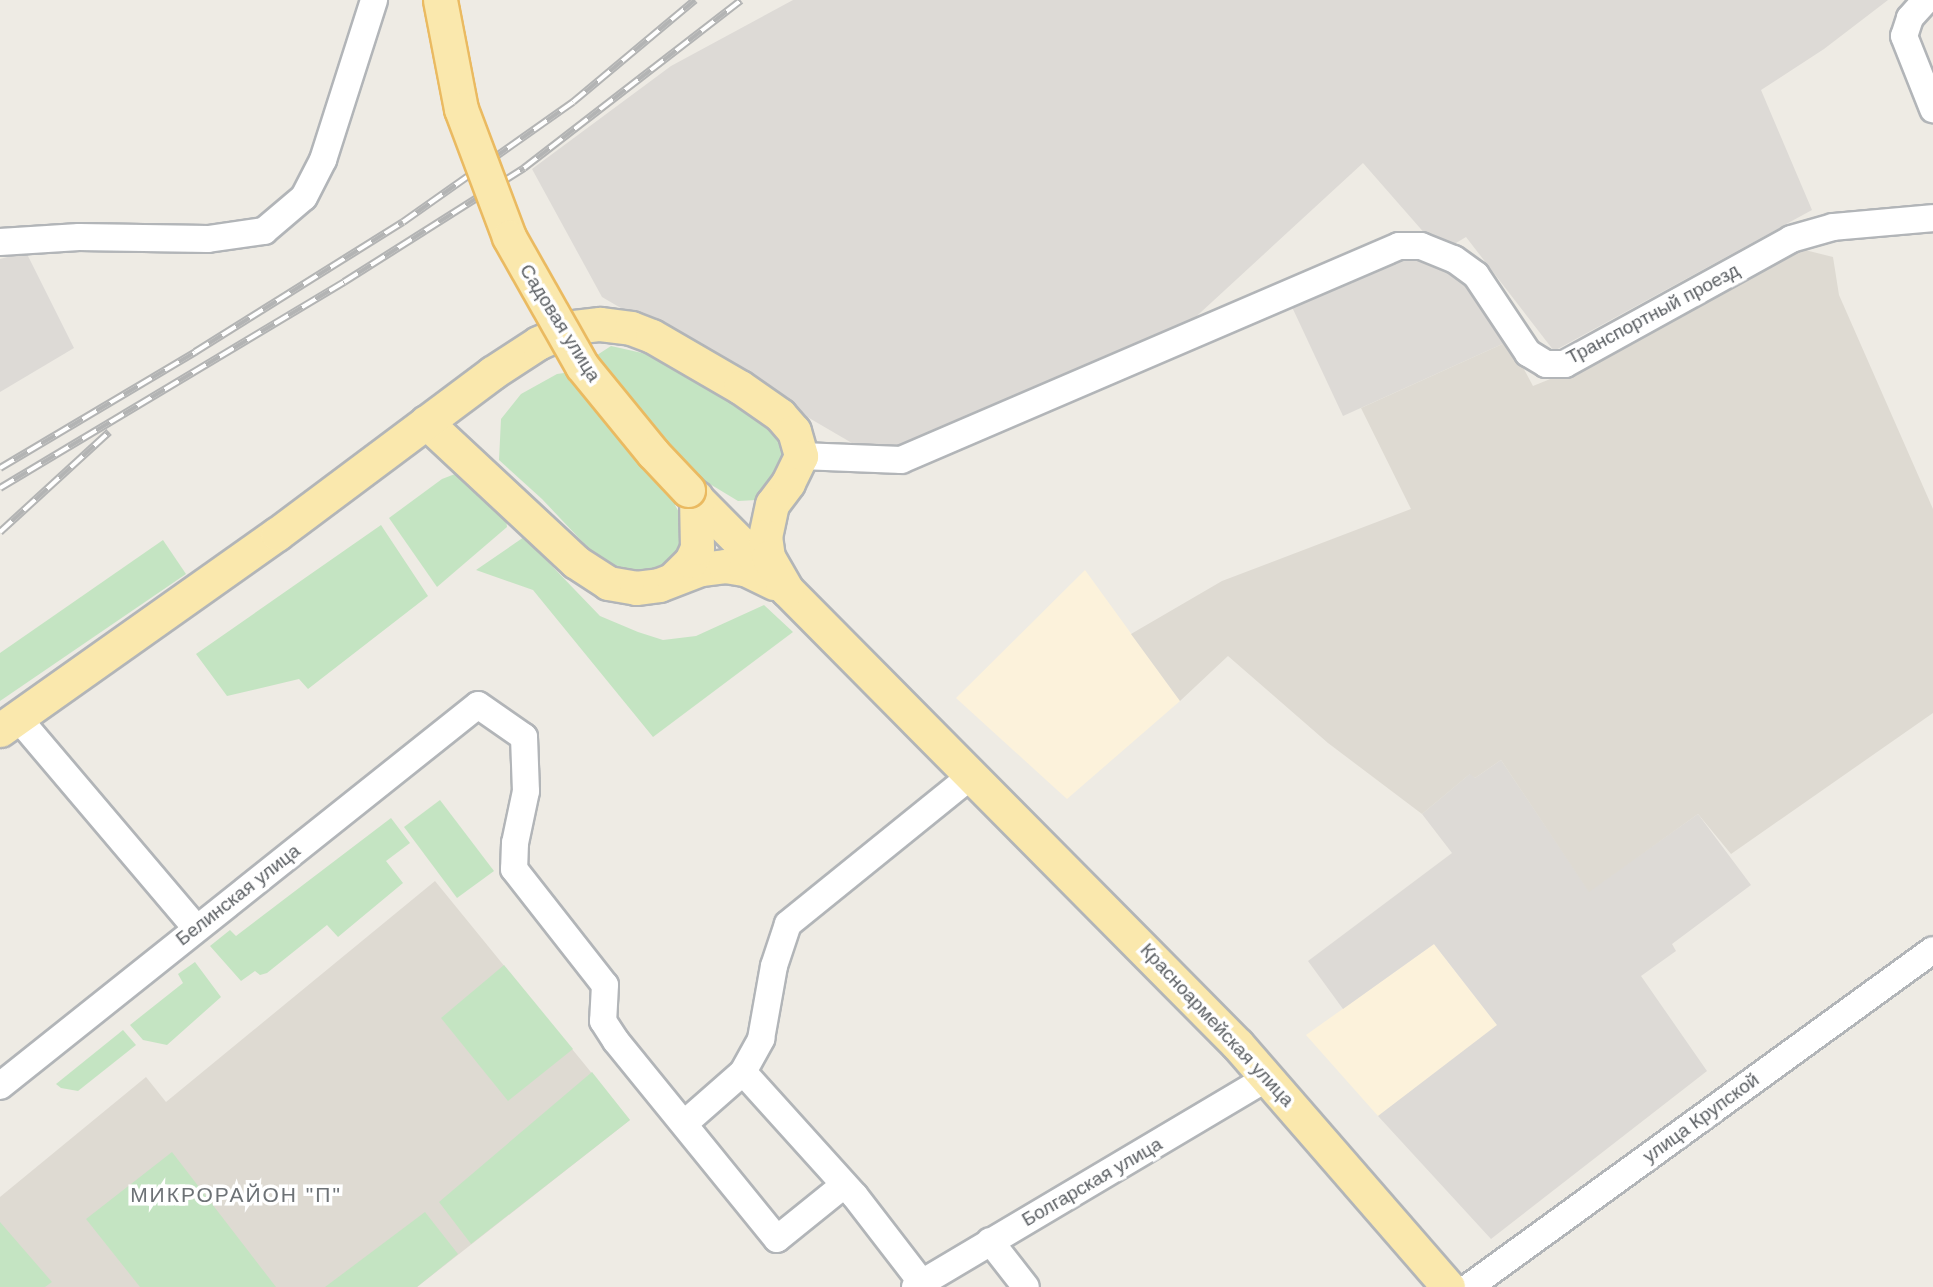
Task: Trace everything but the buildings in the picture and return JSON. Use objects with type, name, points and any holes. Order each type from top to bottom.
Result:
[{"type":"main road","name":"Садовая улица","points":[[440,0],[461,109],[509,237],[582,366],[653,453],[843,648]]},
{"type":"main road","points":[[9,724],[277,534],[426,422],[538,343],[574,327],[600,324],[631,328],[652,336],[740,387],[780,415],[794,431],[801,456],[788,484],[772,504],[765,547],[787,590]]},
{"type":"main road","points":[[426,422],[592,573],[608,583],[636,588],[701,569],[725,566],[745,569],[787,590]]},
{"type":"main road","points":[[673,579],[691,561],[697,548],[692,493],[745,513],[772,504]]},
{"type":"main road","name":"Красноармейская улица","points":[[843,648],[973,774],[1269,1077],[1448,1287]]},
{"type":"street","points":[[0,242],[38,237],[208,239],[264,232],[304,197],[323,160],[374,0]]},
{"type":"street","points":[[1926,0],[1910,18],[1904,36],[1933,109]]},
{"type":"street","name":"Транспортный проезд","points":[[801,456],[901,460],[1399,246],[1420,246],[1465,267],[1476,275],[1528,353],[1546,363],[1565,364],[1791,239],[1833,227],[1933,218]]},
{"type":"street","name":"Белинская улица","points":[[0,1086],[478,705],[524,737],[526,791],[515,843],[514,869],[605,985],[603,1021],[616,1041],[685,1123]]},
{"type":"street","points":[[9,724],[197,928]]},
{"type":"street","points":[[844,1185],[777,1239],[685,1123],[743,1072],[761,1039],[774,966],[788,924],[973,774]]},
{"type":"street","name":"улица Крупской","points":[[1469,1287],[1933,950]]},
{"type":"street","points":[[743,1072],[844,1185],[918,1285]]},
{"type":"street","name":"Болгарская улица","points":[[918,1285],[1269,1077]]},
{"type":"street","points":[[990,1241],[1026,1287]]},
{"type":"shaded area","points":[[793,0],[1888,0],[1824,49],[1761,90],[1812,210],[1554,351],[1466,237],[1441,252],[1363,163],[1187,325],[881,460],[602,297],[532,169],[671,66]]},
{"type":"shaded area","points":[[1801,249],[1833,257],[1839,295],[1933,509],[1933,713],[1731,854],[1698,814],[1589,892],[1501,760],[1475,778],[1470,774],[1422,814],[1328,743],[1228,656],[1180,701],[1131,634],[1222,581],[1411,509],[1361,408],[1509,341],[1533,386],[1565,373],[1684,307]]},
{"type":"shaded area","points":[[26,252],[74,348],[0,392],[0,259]]},
{"type":"shaded area","points":[[1395,257],[1419,257],[1467,279],[1509,341],[1343,416],[1292,307]]},
{"type":"shaded area","points":[[1085,570],[1180,701],[1067,799],[956,698]]},
{"type":"shaded area","points":[[1501,760],[1589,891],[1698,814],[1751,885],[1672,944],[1676,951],[1641,976],[1707,1071],[1491,1239],[1378,1116],[1497,1025],[1434,944],[1343,1009],[1308,961],[1452,853],[1422,814],[1471,773],[1475,778]]},
{"type":"shaded area","points":[[435,881],[630,1120],[417,1287],[0,1287],[0,1197],[146,1077],[166,1102]]},
{"type":"shaded area","points":[[1434,944],[1498,1026],[1378,1116],[1306,1035]]},
{"type":"green space","points":[[611,346],[669,359],[771,429],[785,447],[780,476],[757,500],[738,501],[700,478],[675,505],[685,523],[686,553],[669,574],[610,571],[542,499],[499,460],[501,419],[521,394],[557,374],[571,372]]},
{"type":"green space","points":[[455,474],[484,488],[505,512],[507,527],[437,587],[389,518],[442,479]]},
{"type":"green space","points":[[381,525],[428,596],[308,689],[299,679],[227,696],[196,654]]},
{"type":"green space","points":[[524,537],[600,616],[638,632],[663,640],[696,636],[764,605],[793,632],[653,737],[533,590],[476,570]]},
{"type":"green space","points":[[163,540],[186,574],[0,701],[0,653]]},
{"type":"green space","points":[[440,800],[494,871],[457,898],[404,827]]},
{"type":"green space","points":[[391,818],[410,843],[386,861],[403,883],[338,937],[327,925],[267,973],[260,975],[255,971],[241,981],[210,946],[230,930],[236,936]]},
{"type":"green space","points":[[195,962],[221,997],[167,1045],[143,1040],[130,1025],[183,983],[178,974]]},
{"type":"green space","points":[[504,965],[573,1049],[508,1101],[441,1018]]},
{"type":"green space","points":[[123,1030],[136,1045],[78,1091],[61,1088],[56,1084]]},
{"type":"green space","points":[[592,1072],[630,1120],[471,1244],[439,1202]]},
{"type":"green space","points":[[172,1152],[276,1287],[140,1287],[86,1219]]},
{"type":"green space","points":[[425,1212],[458,1254],[417,1287],[325,1287]]},
{"type":"green space","points":[[0,1222],[52,1282],[45,1287],[0,1287]]},
{"type":"railway","points":[[0,468],[195,352],[403,222],[573,102],[695,0]]},
{"type":"railway","points":[[0,488],[344,282],[524,168],[741,0]]},
{"type":"railway","points":[[0,532],[109,432]]},
{"type":"district","name":"МИКРОРАЙОН \"П\"","points":[[236,1195]]}]
